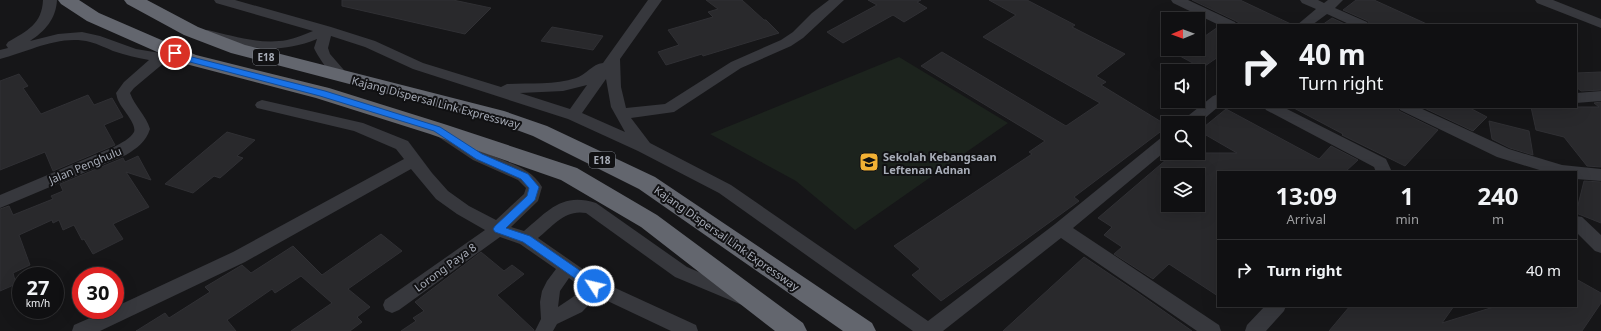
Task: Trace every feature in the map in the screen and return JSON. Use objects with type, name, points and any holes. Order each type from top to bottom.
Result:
[{"type":"highway","name":"Kajang Dispersal Link Expressway","points":[[67,0],[93,17],[189,59],[322,93],[437,129],[569,174],[649,221],[794,331]]},
{"type":"highway","name":"Kajang Dispersal Link Expressway","points":[[133,0],[191,31],[238,49],[343,78],[504,118],[540,131],[647,182],[776,273],[863,331]]},
{"type":"street","points":[[0,55],[44,22],[51,9],[50,0]]},
{"type":"street","points":[[221,0],[246,3],[370,44],[436,72],[573,115],[644,147],[725,189],[929,331],[1061,229],[1161,147]]},
{"type":"street","points":[[573,115],[655,0]]},
{"type":"street","points":[[621,114],[669,108],[736,64],[786,43],[798,35],[817,16],[837,0]]},
{"type":"street","points":[[1178,0],[1228,24]]},
{"type":"street","points":[[1307,0],[1360,24]]},
{"type":"street","points":[[1305,24],[1336,0]]},
{"type":"street","points":[[1542,0],[1601,24]]},
{"type":"street","points":[[191,31],[259,45],[282,45],[296,42],[326,30]]},
{"type":"street","points":[[326,30],[321,48],[324,55],[343,78]]},
{"type":"street","points":[[0,55],[62,37],[78,37],[92,38],[142,55],[161,58],[189,59]]},
{"type":"street","name":"Jalan Penghulu","points":[[0,202],[120,151],[137,139],[142,130],[141,123],[124,98],[123,93],[129,85],[161,58]]},
{"type":"street","points":[[495,90],[563,86],[583,81],[613,59]]},
{"type":"street","points":[[613,59],[613,85],[615,100],[621,114],[644,147]]},
{"type":"street","points":[[1577,98],[1601,96]]},
{"type":"street","points":[[1197,116],[1217,100]]},
{"type":"street","points":[[262,105],[363,129],[402,145],[426,177],[442,195],[463,210],[498,229],[526,239],[594,286],[689,331]]},
{"type":"street","points":[[1273,108],[1380,163],[1384,171]]},
{"type":"street","points":[[1407,108],[1503,153],[1562,171]]},
{"type":"street","name":"Lorong Paya 8","points":[[392,305],[498,229],[532,197],[534,187],[524,176],[479,156],[437,129]]},
{"type":"street","points":[[1503,153],[1522,171]]},
{"type":"street","points":[[81,331],[239,257],[414,160]]},
{"type":"street","points":[[1577,172],[1601,175]]},
{"type":"street","points":[[526,239],[563,208],[577,205],[590,207],[681,272],[758,305]]},
{"type":"street","points":[[1577,223],[1601,246]]},
{"type":"street","points":[[1061,229],[1212,331]]},
{"type":"street","points":[[547,325],[548,302],[552,286],[568,268]]},
{"type":"street","points":[[547,325],[583,301],[594,286]]},
{"type":"street","points":[[1254,331],[1276,307]]},
{"type":"shaded area","points":[[899,57],[1008,123],[855,230],[796,181],[710,134]]},
{"type":"building","points":[[342,0],[453,0],[491,8],[465,34],[342,6]]},
{"type":"building","points":[[706,0],[742,0],[779,33],[703,56],[702,54],[666,65],[658,52],[679,45],[668,30],[713,17],[708,12],[718,9]]},
{"type":"building","points":[[868,0],[921,0],[917,2],[927,8],[904,22],[893,15],[843,43],[827,32],[877,5]]},
{"type":"building","points":[[989,0],[1027,0],[1075,25],[1072,27],[1125,54],[1096,76],[1106,82],[1101,85],[1161,122],[1161,131],[1074,197],[1079,201],[941,301],[912,275],[920,269],[894,246],[1032,154],[1029,152],[1045,141],[921,66],[942,52],[1066,126],[1100,103],[983,37],[1016,15]]},
{"type":"building","points":[[1192,0],[1240,0],[1291,24],[1240,24]]},
{"type":"building","points":[[1356,0],[1374,0],[1427,24],[1370,24],[1368,21],[1343,10]]},
{"type":"building","points":[[1332,18],[1345,24],[1323,24]]},
{"type":"building","points":[[552,27],[603,36],[593,50],[541,41]]},
{"type":"building","points":[[1217,28],[1217,58],[1205,66],[1205,64],[1195,64],[1180,56],[1205,56],[1205,36]]},
{"type":"building","points":[[1601,72],[1601,90],[1581,91],[1577,88],[1577,73]]},
{"type":"building","points":[[19,74],[28,86],[23,88],[41,114],[88,95],[94,105],[112,98],[123,117],[104,125],[115,145],[53,171],[45,152],[0,170],[0,81]]},
{"type":"building","points":[[1601,102],[1601,167],[1587,166],[1564,137],[1536,130],[1531,108],[1599,107],[1594,103]]},
{"type":"building","points":[[1294,108],[1398,108],[1399,111],[1438,130],[1405,166],[1342,135],[1343,134]]},
{"type":"building","points":[[1424,108],[1470,108],[1487,117],[1473,131]]},
{"type":"building","points":[[1226,109],[1319,159],[1331,146],[1358,160],[1346,171],[1217,171],[1217,295],[1169,264],[1153,279],[1114,254],[1122,247],[1104,235],[1112,227],[1098,218],[1166,160],[1205,160],[1205,153],[1237,153],[1205,134],[1205,126]]},
{"type":"building","points":[[1489,121],[1529,131],[1533,155],[1510,148],[1492,139]]},
{"type":"building","points":[[227,132],[255,140],[237,156],[243,158],[220,178],[214,176],[193,193],[165,184]]},
{"type":"building","points":[[138,156],[151,180],[126,172],[149,207],[113,224],[123,239],[93,254],[84,239],[82,240],[74,225],[63,230],[59,220],[53,223],[52,220],[19,235],[30,265],[26,267],[12,267],[12,286],[0,291],[0,209],[9,206],[13,215],[53,199],[51,196],[63,191],[60,184],[123,158],[125,162]]},
{"type":"building","points":[[1584,181],[1601,182],[1601,223],[1577,213]]},
{"type":"building","points":[[381,234],[402,251],[348,289],[370,307],[357,317],[362,322],[350,331],[291,331],[332,303],[301,276],[275,293],[272,289],[227,320],[236,331],[136,331],[165,313],[169,318],[210,292],[205,287],[242,265],[251,273],[293,246],[322,275]]},
{"type":"building","points":[[481,252],[504,271],[512,265],[524,274],[497,295],[534,331],[401,331],[416,321],[413,318],[424,311],[415,302]]},
{"type":"building","points":[[1084,257],[1138,293],[1192,331],[1003,331]]},
{"type":"building","points":[[1577,280],[1601,293],[1601,303],[1582,331],[1329,331],[1349,307],[1453,307],[1442,323],[1494,307],[1577,307]]},
{"type":"place","name":"Sekolah Kebangsaan Leftenan Adnan","points":[[869,162]]},
{"type":"route","points":[[175,53],[189,59],[322,93],[437,129],[479,156],[524,176],[534,187],[532,197],[498,229],[526,239],[594,286]]}]
